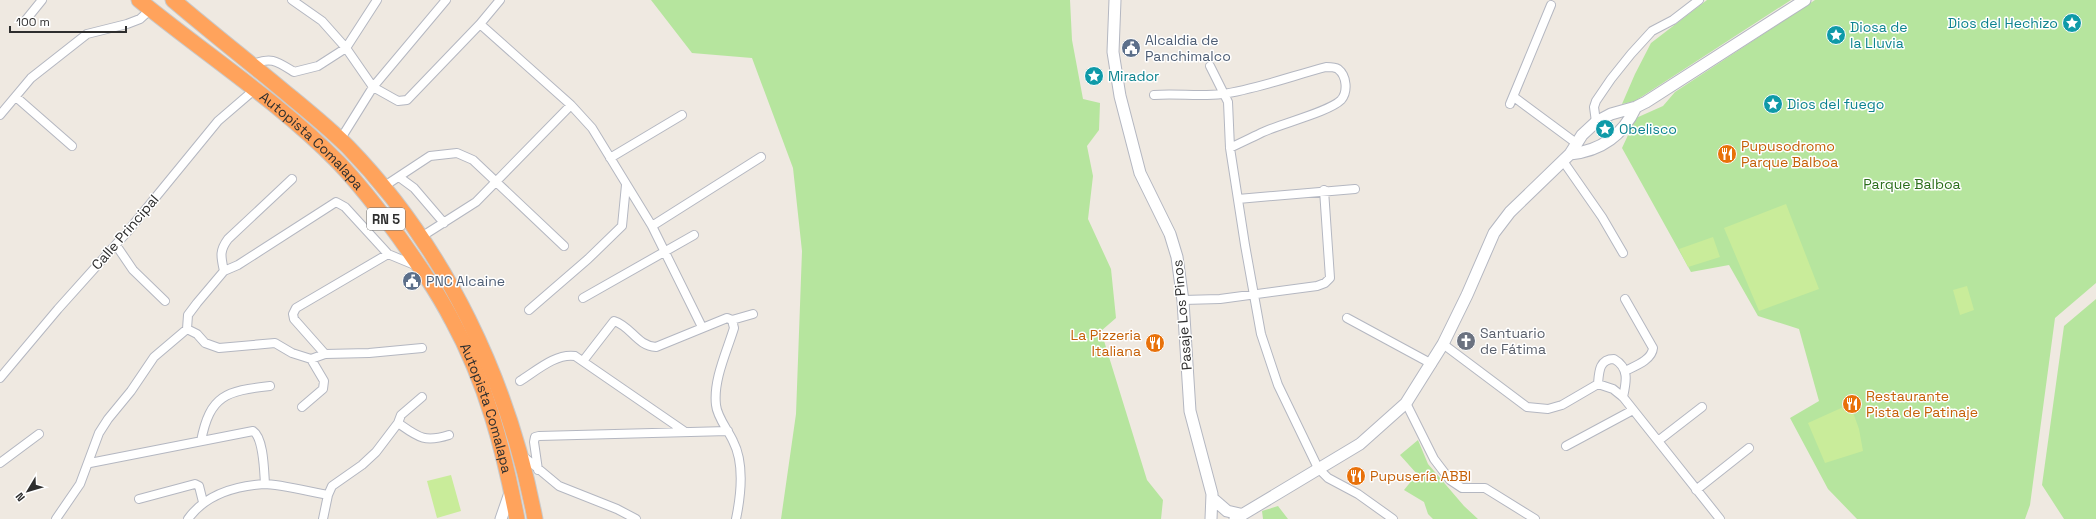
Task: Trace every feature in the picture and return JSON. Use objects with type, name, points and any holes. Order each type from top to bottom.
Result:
[{"type":"highway","name":"Autopista Comalapa","points":[[173,0],[340,140],[400,207],[421,237],[447,277],[501,395],[521,455],[535,519]]},
{"type":"highway","name":"Autopista Comalapa","points":[[145,5],[301,128],[338,162],[379,209],[421,268],[453,321],[479,380],[496,429],[517,519]]},
{"type":"main road","name":"Pasaje Los Pinos","points":[[1115,0],[1113,52],[1118,83],[1140,173],[1173,240],[1183,300],[1190,411],[1212,498],[1211,519]]},
{"type":"main road","points":[[1212,498],[1227,511],[1237,517],[1360,444],[1406,403],[1432,364],[1467,295],[1494,233],[1519,201],[1566,157],[1576,143],[1596,122],[1619,110],[1636,107],[1805,0]]},
{"type":"main road","points":[[1566,157],[1589,151],[1606,143],[1627,124],[1636,107]]},
{"type":"main road","points":[[501,519],[511,490]]},
{"type":"street","points":[[25,21],[42,0]]},
{"type":"street","points":[[292,0],[322,21],[346,48],[373,87],[398,101],[407,100],[480,24],[500,0]]},
{"type":"street","points":[[251,65],[263,59],[271,60],[294,72],[318,66],[346,48],[377,0]]},
{"type":"street","points":[[340,140],[373,87],[446,0]]},
{"type":"street","points":[[1596,122],[1594,107],[1596,101],[1610,79],[1630,54],[1652,32],[1673,20],[1699,0]]},
{"type":"street","points":[[0,114],[31,78],[87,34],[127,24],[140,19],[145,5]]},
{"type":"street","points":[[1551,5],[1512,101],[1576,143]]},
{"type":"street","points":[[480,24],[571,105],[592,128],[666,251],[702,326]]},
{"type":"street","points":[[1210,66],[1228,102],[1230,148],[1261,334],[1278,385],[1318,468],[1328,478],[1358,494],[1393,519]]},
{"type":"street","points":[[1154,95],[1173,94],[1193,96],[1223,94],[1326,67],[1337,68],[1342,73],[1346,92],[1341,100],[1328,107],[1263,132],[1230,148]]},
{"type":"street","name":"Calle Principal","points":[[0,378],[116,245],[218,121],[254,90]]},
{"type":"street","points":[[16,97],[72,146]]},
{"type":"street","points":[[421,237],[476,202],[571,105]]},
{"type":"street","points":[[610,158],[682,115]]},
{"type":"street","points":[[383,187],[430,156],[457,153],[473,160],[564,246]]},
{"type":"street","points":[[652,226],[761,157]]},
{"type":"street","points":[[1566,157],[1623,253]]},
{"type":"street","points":[[398,177],[414,188],[444,222]]},
{"type":"street","points":[[224,271],[220,254],[222,247],[228,239],[292,179]]},
{"type":"street","points":[[528,310],[588,259],[622,226],[626,185]]},
{"type":"street","points":[[1238,199],[1324,190],[1355,189]]},
{"type":"street","points":[[1183,300],[1220,299],[1317,286],[1326,283],[1330,278],[1324,190]]},
{"type":"street","points":[[56,519],[80,484],[90,463],[99,433],[108,419],[131,391],[154,357],[187,329],[188,315],[224,271],[238,265],[336,202],[345,207],[388,254],[421,268]]},
{"type":"street","points":[[583,298],[694,235]]},
{"type":"street","points":[[116,245],[133,270],[165,301]]},
{"type":"street","points":[[325,354],[294,319],[293,314],[296,308],[388,254]]},
{"type":"street","points":[[1625,298],[1653,348],[1652,354],[1647,359],[1625,371]]},
{"type":"street","points":[[583,361],[614,321],[649,346],[656,347],[673,341],[702,326],[727,318],[732,320],[753,314]]},
{"type":"street","points":[[1347,318],[1432,364]]},
{"type":"street","points":[[732,320],[734,328],[718,380],[716,406],[734,442],[740,461],[740,499],[736,519]]},
{"type":"street","points":[[187,329],[197,334],[205,343],[219,348],[275,343],[292,353],[311,360],[324,381],[323,389],[302,407]]},
{"type":"street","points":[[1443,344],[1527,407],[1542,410],[1555,407],[1598,384],[1613,389],[1623,397],[1720,519]]},
{"type":"street","points":[[311,360],[325,354],[369,353],[422,348]]},
{"type":"street","points":[[520,380],[551,362],[567,355],[575,356],[684,431]]},
{"type":"street","points":[[1598,384],[1599,370],[1603,363],[1608,359],[1618,361],[1626,375],[1623,397]]},
{"type":"street","points":[[201,441],[207,418],[219,400],[228,394],[241,390],[270,386]]},
{"type":"street","points":[[323,519],[328,495],[332,486],[362,465],[376,452],[398,423],[401,414],[422,397]]},
{"type":"street","points":[[1406,403],[1434,459],[1450,480],[1462,488],[1485,488],[1535,519]]},
{"type":"street","points":[[1658,441],[1702,407]]},
{"type":"street","points":[[1566,446],[1633,410]]},
{"type":"street","points":[[398,423],[413,433],[431,440],[449,435]]},
{"type":"street","points":[[90,463],[248,431],[256,433],[263,458],[265,484]]},
{"type":"street","points":[[538,470],[534,442],[535,437],[539,436],[728,431]]},
{"type":"street","points":[[0,462],[40,434]]},
{"type":"street","points":[[1696,490],[1749,448]]},
{"type":"street","points":[[521,455],[559,486],[617,509],[636,519]]},
{"type":"street","points":[[139,499],[195,484],[199,486],[203,502]]},
{"type":"street","points":[[188,519],[203,502],[224,491],[265,484],[328,495]]},
{"type":"green space","points":[[651,0],[1070,0],[1072,40],[1083,99],[1100,103],[1099,130],[1087,146],[1093,176],[1088,219],[1111,269],[1116,318],[1101,331],[1147,480],[1163,500],[1161,519],[781,519],[796,414],[802,251],[793,168],[752,58],[692,53]]},
{"type":"green space","points":[[1707,0],[1791,0],[1635,101],[1622,104],[1651,43]]},
{"type":"green space","name":"Parque Balboa","points":[[1815,0],[2096,0],[2096,283],[2055,318],[2030,505],[2025,519],[1857,519],[1828,489],[1790,418],[1819,401],[1799,329],[1758,316],[1729,265],[1691,272],[1622,148],[1636,118],[1663,106],[1675,92]]},
{"type":"green space","points":[[1786,204],[1819,289],[1759,311],[1724,228]]},
{"type":"green space","points":[[1713,237],[1720,257],[1688,267],[1679,249]]},
{"type":"green space","points":[[1967,286],[1974,310],[1960,315],[1953,290]]},
{"type":"green space","points":[[2096,299],[2096,519],[2064,519],[2042,485],[2064,326]]},
{"type":"green space","points":[[1850,404],[1859,429],[1863,451],[1825,463],[1808,423]]},
{"type":"green space","points":[[1418,440],[1428,464],[1464,506],[1478,519],[1433,519],[1428,514],[1424,502],[1404,490],[1417,474],[1400,455]]},
{"type":"green space","points":[[451,475],[461,511],[437,518],[427,481]]},
{"type":"green space","points":[[1278,506],[1288,519],[1263,519],[1262,511]]},
{"type":"place","name":"Dios del Hechizo","points":[[2072,23]]},
{"type":"place","name":"Diosa de la Lluvia","points":[[1836,35]]},
{"type":"place","name":"Alcaldia de Panchimalco","points":[[1131,48]]},
{"type":"place","name":"Mirador","points":[[1094,76]]},
{"type":"place","name":"Dios del fuego","points":[[1773,104]]},
{"type":"place","name":"Obelisco","points":[[1605,129]]},
{"type":"place","name":"Pupusodromo Parque Balboa","points":[[1727,154]]},
{"type":"place","name":"PNC Alcaine","points":[[412,281]]},
{"type":"place","name":"Santuario de Fátima","points":[[1466,341]]},
{"type":"place","name":"La Pizzeria Italiana","points":[[1155,343]]},
{"type":"place","name":"Restaurante Pista de Patinaje","points":[[1852,404]]},
{"type":"place","name":"Pupusería ABBI","points":[[1356,476]]}]
